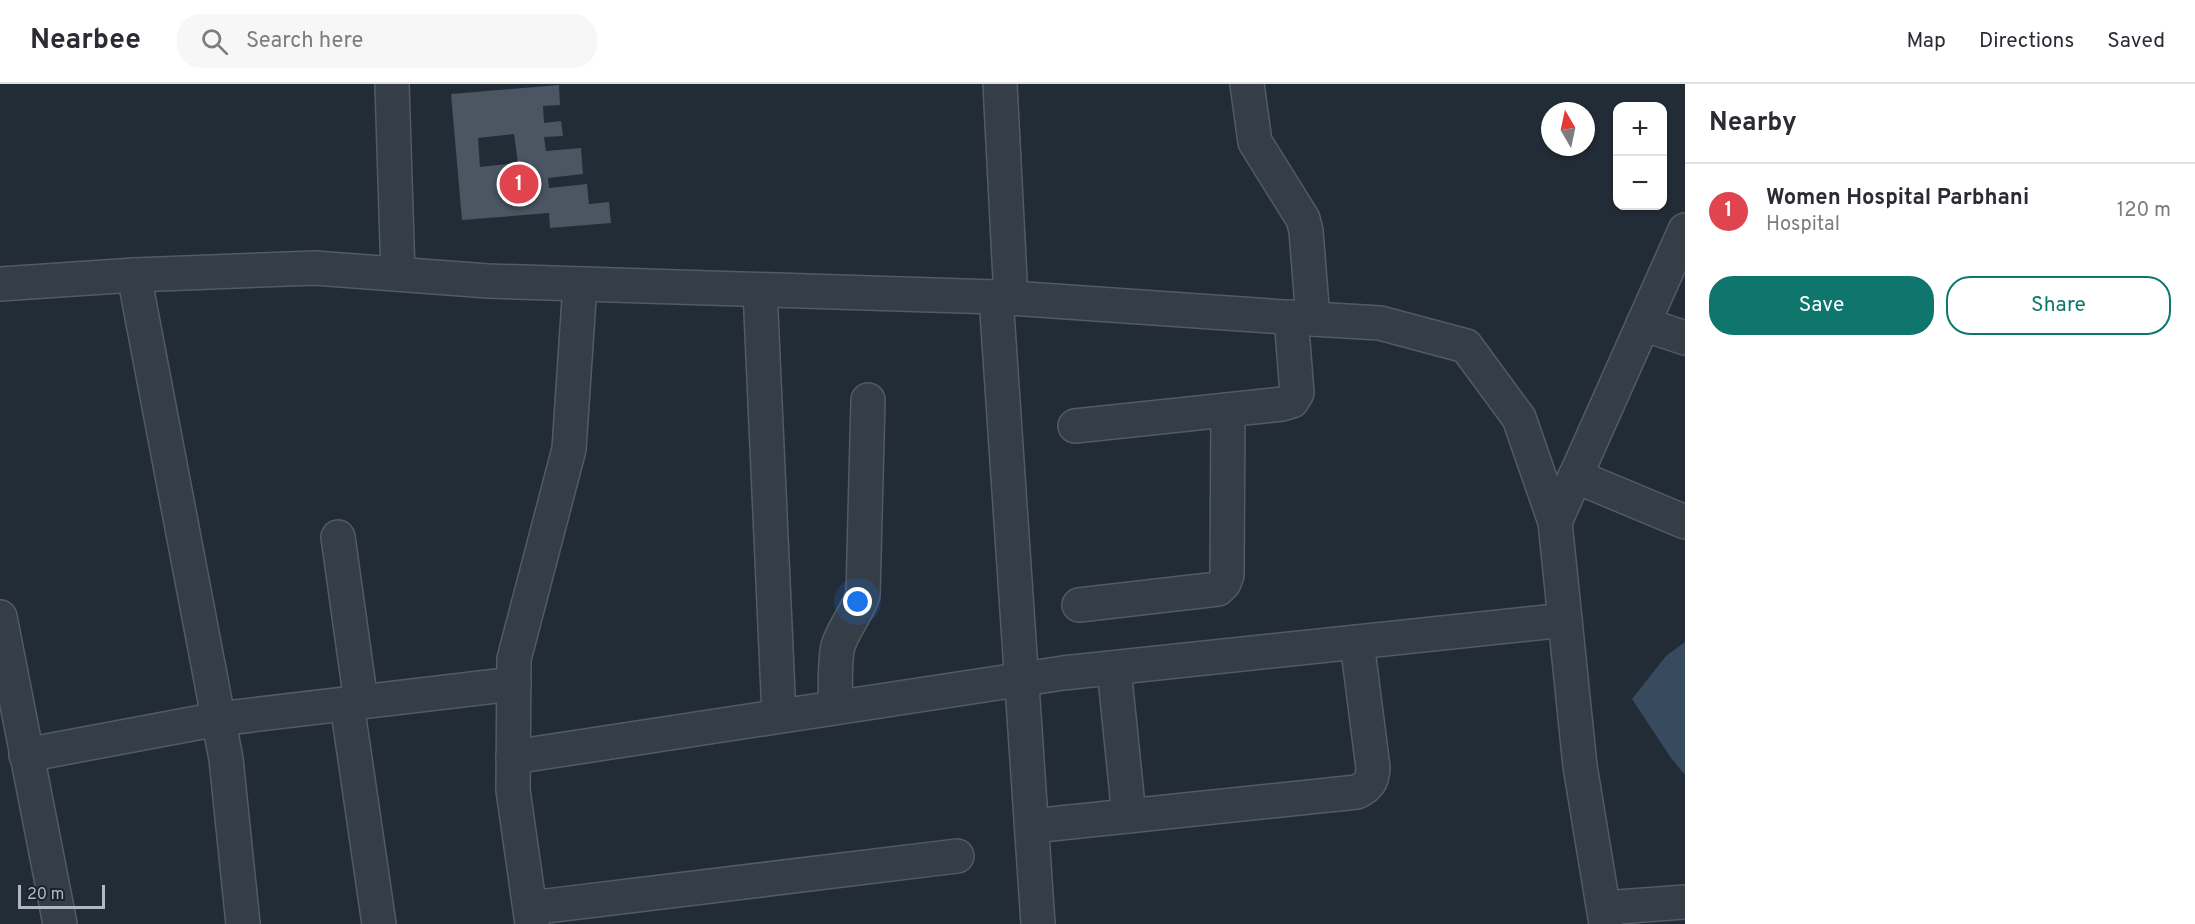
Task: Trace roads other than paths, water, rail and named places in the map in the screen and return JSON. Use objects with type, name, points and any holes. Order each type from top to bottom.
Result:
[{"type":"street","points":[[392,84],[398,274]]},
{"type":"street","points":[[1000,84],[1004,298],[1022,679],[1038,924]]},
{"type":"street","points":[[1075,426],[1282,404],[1292,400],[1297,393],[1306,231],[1303,219],[1255,142],[1247,84]]},
{"type":"street","points":[[1555,522],[1685,230]]},
{"type":"street","points":[[0,284],[134,275],[315,268],[488,281],[1004,298],[1380,323],[1466,346],[1519,418],[1555,522],[1580,766],[1605,916],[1685,902]]},
{"type":"street","points":[[134,275],[226,759],[243,924]]},
{"type":"street","points":[[580,284],[569,449],[514,659],[513,790],[531,916],[957,856]]},
{"type":"street","points":[[759,290],[779,716]]},
{"type":"street","points":[[1643,324],[1685,338]]},
{"type":"street","points":[[835,707],[838,648],[859,607],[863,594],[868,400]]},
{"type":"street","points":[[1079,605],[1218,589],[1224,583],[1227,575],[1228,410]]},
{"type":"street","points":[[1575,476],[1685,522]]},
{"type":"street","points":[[339,537],[354,703],[379,924]]},
{"type":"street","points":[[0,617],[60,924]]},
{"type":"street","points":[[513,757],[1022,679],[1565,620]]},
{"type":"street","points":[[1032,826],[1357,792],[1364,789],[1372,778],[1374,768],[1357,642]]},
{"type":"street","points":[[1114,668],[1129,816]]},
{"type":"street","points":[[26,756],[218,719],[514,684]]},
{"type":"water","points":[[1685,642],[1685,775],[1632,699],[1666,656]]},
{"type":"place","name":"Women Hospital Parbhani","points":[[519,184]]}]
